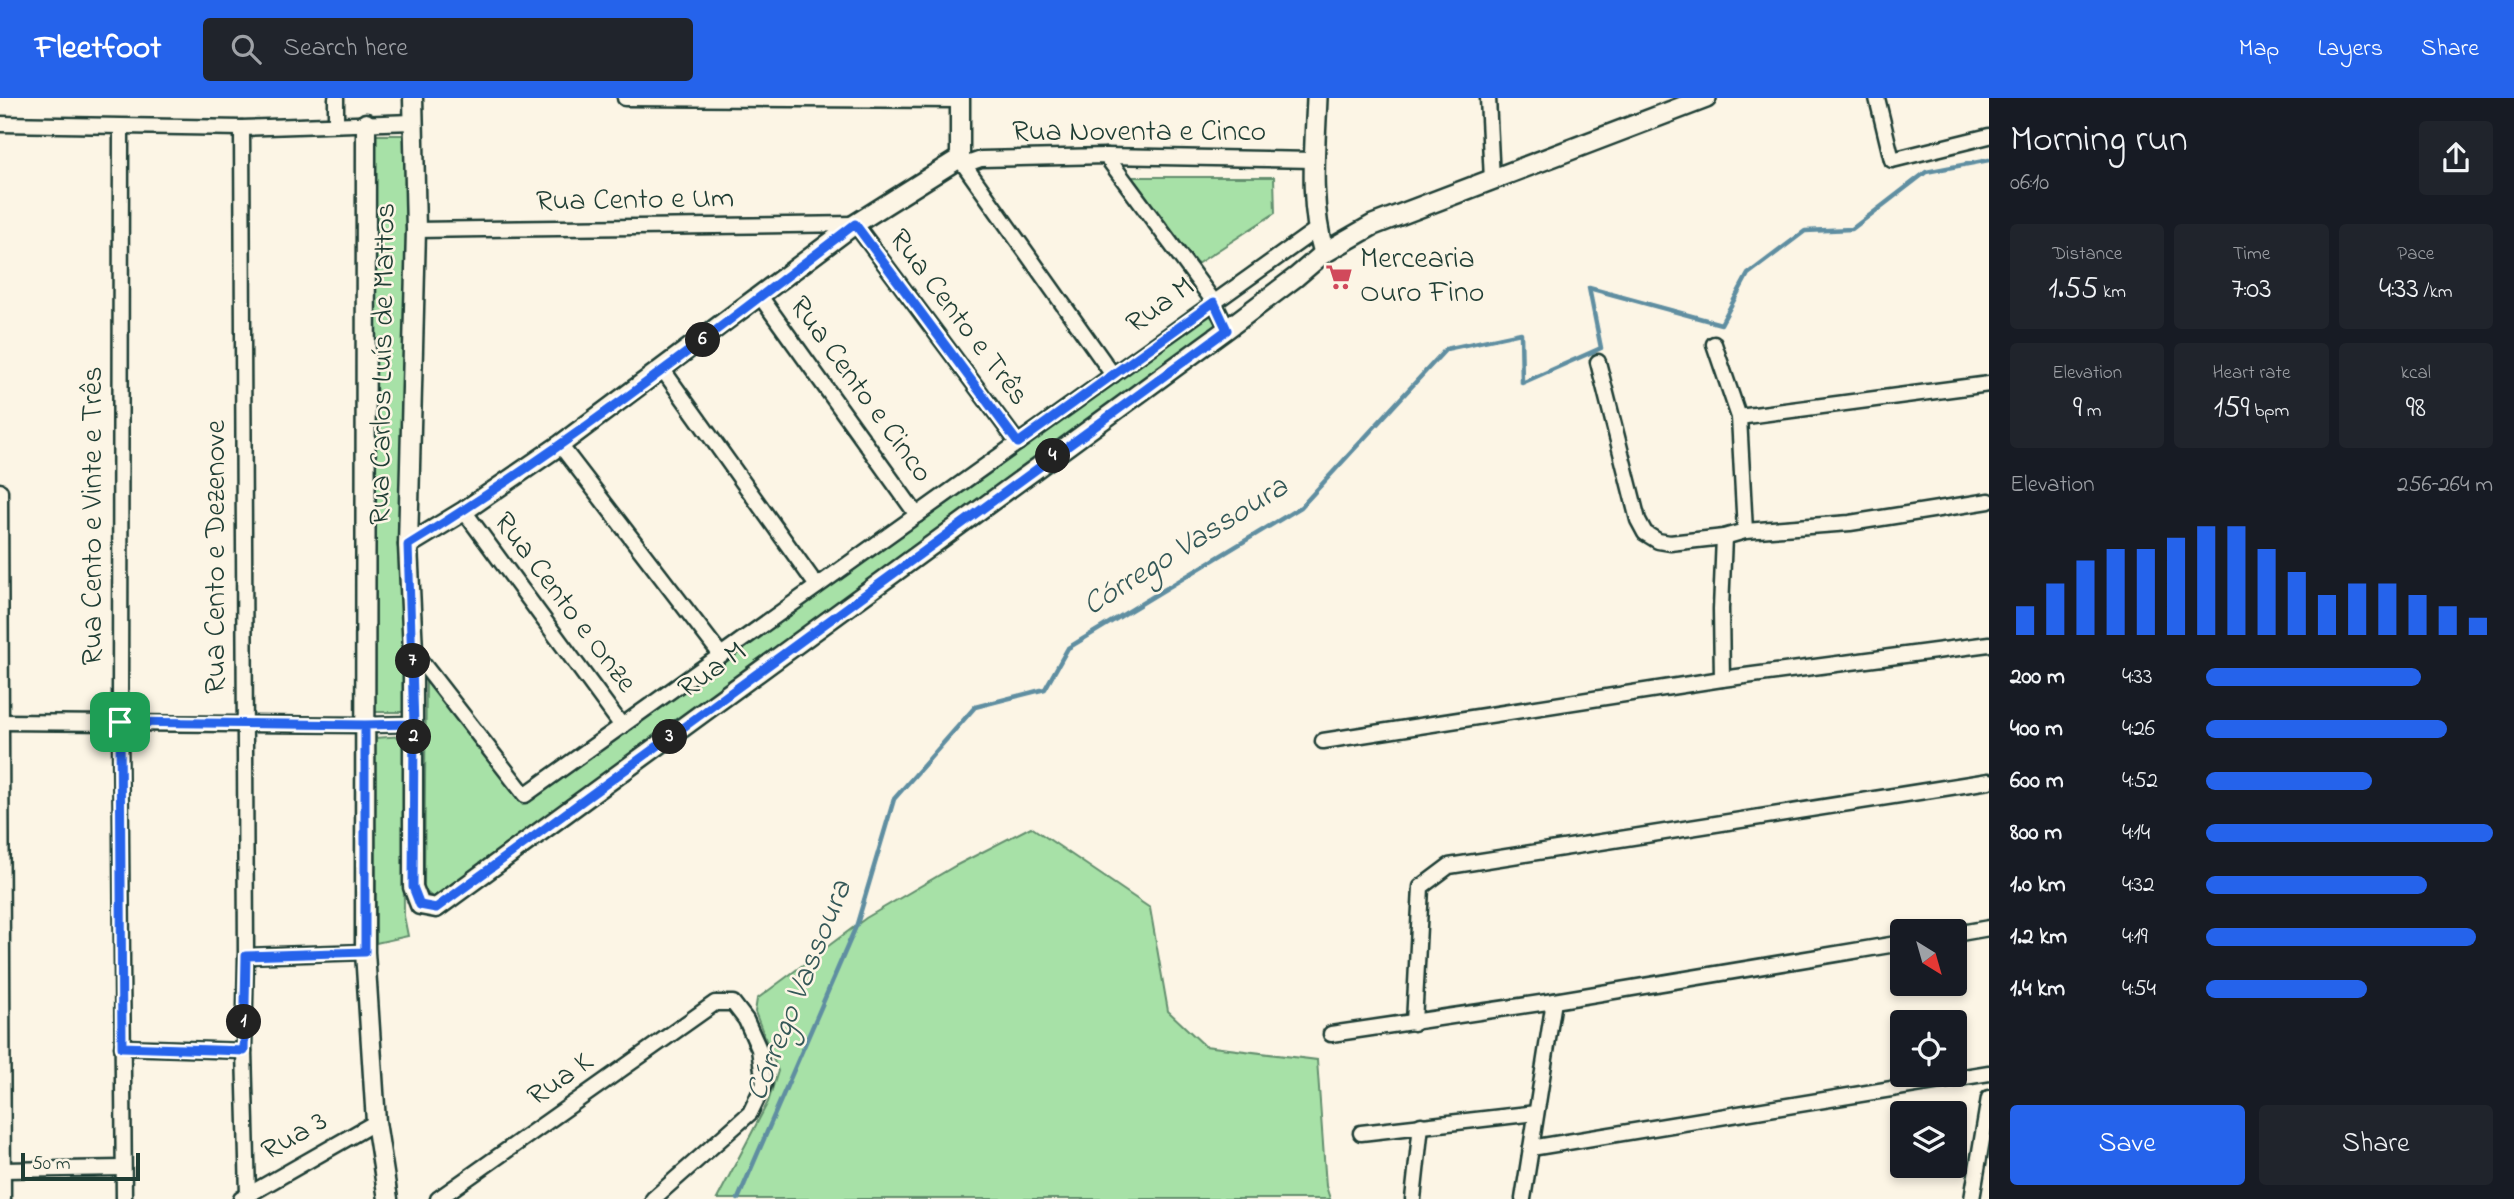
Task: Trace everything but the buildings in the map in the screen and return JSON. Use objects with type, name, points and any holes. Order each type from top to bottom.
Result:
[{"type":"main road","points":[[1317,98],[1314,160],[1317,229],[1324,253],[1373,225],[1706,98]]},
{"type":"street","points":[[336,98],[336,124]]},
{"type":"street","name":"Rua Carlos Luís de Mattos","points":[[408,545],[416,230],[413,98]]},
{"type":"street","points":[[625,98],[960,99],[962,162],[1113,375]]},
{"type":"street","points":[[1488,98],[1492,180]]},
{"type":"street","points":[[1877,98],[1892,160],[1989,136]]},
{"type":"street","points":[[0,124],[242,128],[413,122]]},
{"type":"street","name":"Rua Carlos Luís de Mattos","points":[[366,123],[365,952],[376,1122],[388,1199]]},
{"type":"street","name":"Rua Cento e Vinte e Três","points":[[121,127],[120,722],[124,1199]]},
{"type":"street","name":"Rua Cento e Dezenove","points":[[242,128],[246,956],[244,1197]]},
{"type":"street","points":[[1106,156],[1214,302],[1227,330]]},
{"type":"street","name":"Rua Noventa e Cinco","points":[[962,162],[981,159],[1106,156],[1314,160]]},
{"type":"street","name":"Rua Carlos Luís de Mattos","points":[[408,545],[464,511],[561,445],[855,224],[962,162]]},
{"type":"street","name":"Rua Cento e Um","points":[[416,230],[855,224]]},
{"type":"street","name":"Rua Cento e Três","points":[[855,224],[1018,443]]},
{"type":"street","name":"Rua M","points":[[413,651],[525,795],[1317,229]]},
{"type":"street","name":"Rua M","points":[[408,545],[413,651],[413,887],[420,905],[436,908],[1227,330],[1324,253]]},
{"type":"street","name":"Rua Cento e Cinco","points":[[760,296],[917,515]]},
{"type":"street","points":[[1714,344],[1739,416],[1745,531]]},
{"type":"street","points":[[1598,362],[1638,520],[1645,533],[1658,541],[1670,543],[1724,537],[1745,531],[1850,523],[1989,501]]},
{"type":"street","points":[[663,370],[817,586]]},
{"type":"street","points":[[1739,416],[1989,384]]},
{"type":"street","points":[[561,445],[720,655]]},
{"type":"street","points":[[0,491],[3,1199]]},
{"type":"street","name":"Rua Cento e Onze","points":[[464,511],[622,726]]},
{"type":"street","points":[[1722,679],[1724,537]]},
{"type":"street","points":[[1323,741],[1722,679],[1989,644]]},
{"type":"street","points":[[1,722],[414,724]]},
{"type":"street","points":[[1415,1023],[1422,887],[1449,866],[1989,781]]},
{"type":"street","points":[[1967,932],[1989,928]]},
{"type":"street","points":[[1331,1034],[1415,1023],[1890,945]]},
{"type":"street","points":[[246,956],[365,952]]},
{"type":"street","points":[[1523,1199],[1553,1001]]},
{"type":"street","name":"Rua K","points":[[438,1199],[715,1003],[733,1003],[746,1020],[759,1049],[764,1084],[750,1113],[653,1199]]},
{"type":"street","points":[[122,1047],[244,1051]]},
{"type":"street","points":[[1531,1148],[1989,1073]]},
{"type":"street","points":[[1972,1199],[1989,1098]]},
{"type":"street","points":[[1361,1133],[1536,1112]]},
{"type":"street","name":"Rua 3","points":[[244,1197],[376,1122]]},
{"type":"street","points":[[1413,1199],[1421,1125]]},
{"type":"street","points":[[3,1170],[123,1168]]},
{"type":"green space","points":[[375,135],[407,135],[407,712],[375,712]]},
{"type":"green space","points":[[1132,177],[1274,177],[1275,213],[1197,264]]},
{"type":"green space","points":[[1206,310],[1219,327],[438,902],[424,890],[426,674],[522,804]]},
{"type":"green space","points":[[403,736],[404,916],[408,936],[376,943],[375,738]]},
{"type":"green space","points":[[1031,827],[1150,908],[1168,1011],[1205,1046],[1317,1060],[1326,1186],[1330,1199],[717,1199],[768,1102],[778,1071],[755,1012],[757,999],[866,918],[955,866]]},
{"type":"waterway","name":"Córrego Vassoura","points":[[738,1199],[857,924],[894,799],[975,707],[1045,689],[1068,648],[1301,507],[1446,349],[1521,333],[1522,383],[1601,348],[1589,288],[1721,324],[1748,274],[1805,231],[1852,229],[1926,172],[1989,160]]},
{"type":"place","name":"Mercearia Ouro Fino","points":[[1339,277]]},
{"type":"route","points":[[120,722],[122,1047],[244,1051],[246,956],[365,952],[365,725],[414,724],[413,887],[420,905],[436,908],[1227,330],[1214,302],[1018,443],[855,224],[561,445],[464,511],[408,545],[414,724],[120,722]]}]
